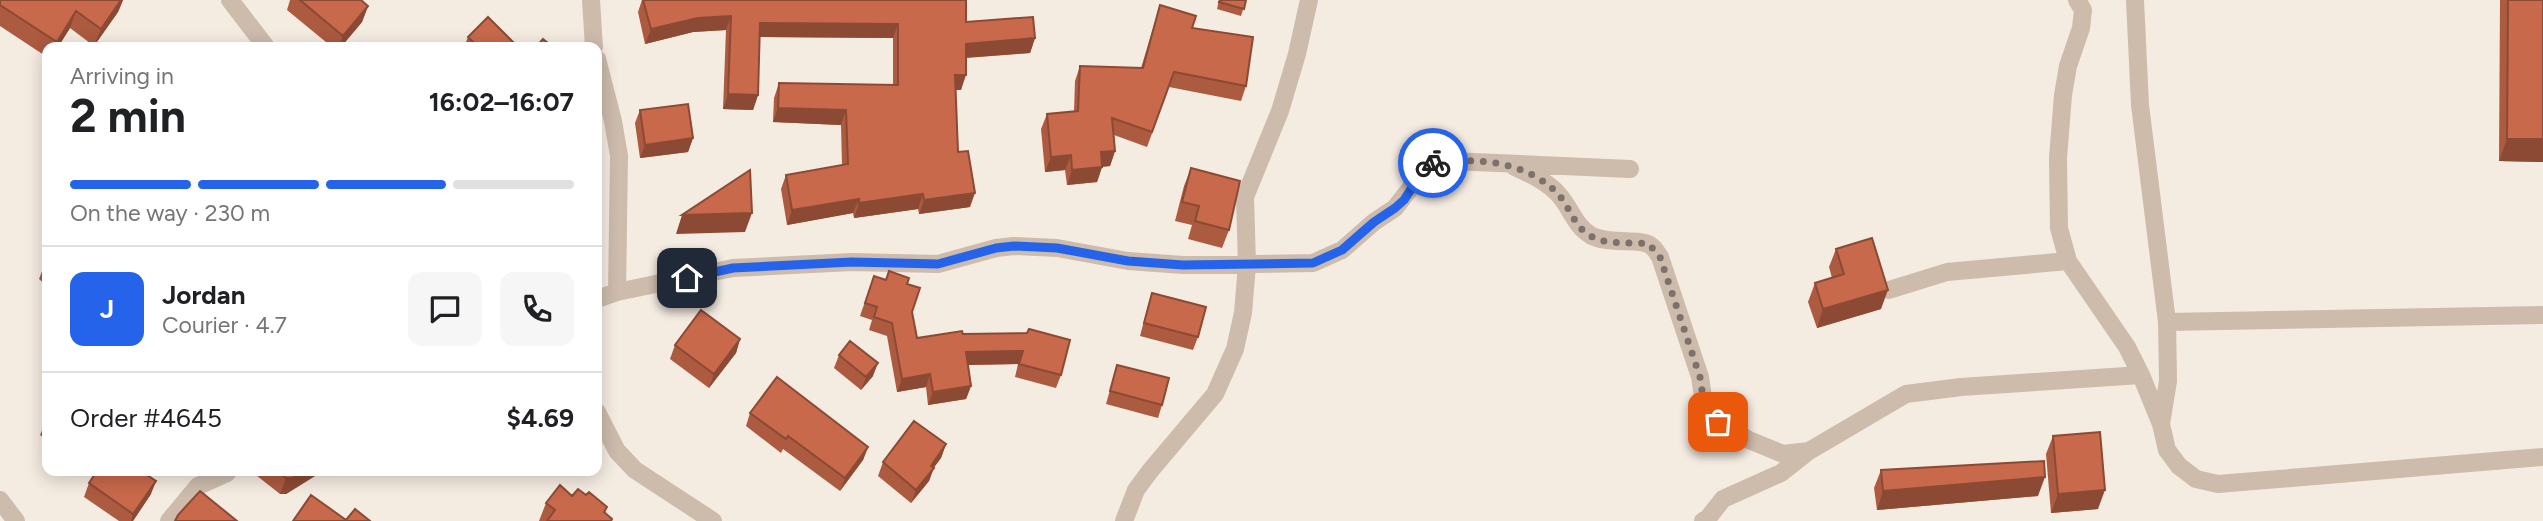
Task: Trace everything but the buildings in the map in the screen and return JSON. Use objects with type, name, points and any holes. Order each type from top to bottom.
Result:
[{"type":"street","points":[[230,0],[262,42]]},
{"type":"street","points":[[591,0],[594,42]]},
{"type":"street","points":[[1124,521],[1136,490],[1215,394],[1235,349],[1243,313],[1247,265],[1245,197],[1280,111],[1309,0]]},
{"type":"street","points":[[2077,0],[2083,10],[2081,28],[2068,66],[2058,158],[2059,228],[2068,261],[2081,283],[2104,310],[2141,375],[2161,424],[2167,450],[2179,466],[2196,479],[2218,484],[2543,457]]},
{"type":"street","points":[[2135,0],[2140,105],[2167,322],[2168,381],[2161,424]]},
{"type":"street","points":[[602,79],[619,156],[617,292]]},
{"type":"street","points":[[602,297],[733,268],[852,262],[938,264],[996,248],[1014,246],[1057,248],[1128,261],[1213,266],[1313,263],[1342,250],[1404,200],[1429,164],[1451,160],[1630,169]]},
{"type":"street","points":[[1509,164],[1546,184],[1560,196],[1570,215],[1586,233],[1602,241],[1649,244],[1654,248],[1660,257],[1700,377],[1705,410],[1718,422],[1748,440],[1783,454],[1809,451]]},
{"type":"street","points":[[1889,290],[1947,272],[2068,261]]},
{"type":"street","points":[[2167,322],[2543,315]]},
{"type":"street","points":[[1703,521],[1723,499],[1782,473],[1809,451],[1906,394],[1961,387],[2141,375]]},
{"type":"street","points":[[602,422],[617,451],[635,470],[713,521]]},
{"type":"street","points":[[169,521],[198,486],[220,476]]},
{"type":"street","points":[[0,500],[16,521]]},
{"type":"way so far","points":[[1433,163],[1451,160],[1509,164],[1546,184],[1560,196],[1570,215],[1586,233],[1602,241],[1643,243],[1654,248],[1660,257],[1700,377],[1705,410],[1718,422]]},
{"type":"route","points":[[687,278],[733,268],[852,262],[938,264],[996,248],[1014,246],[1057,248],[1128,261],[1183,265],[1313,263],[1342,250],[1395,208],[1404,200],[1426,166],[1433,163]]}]
